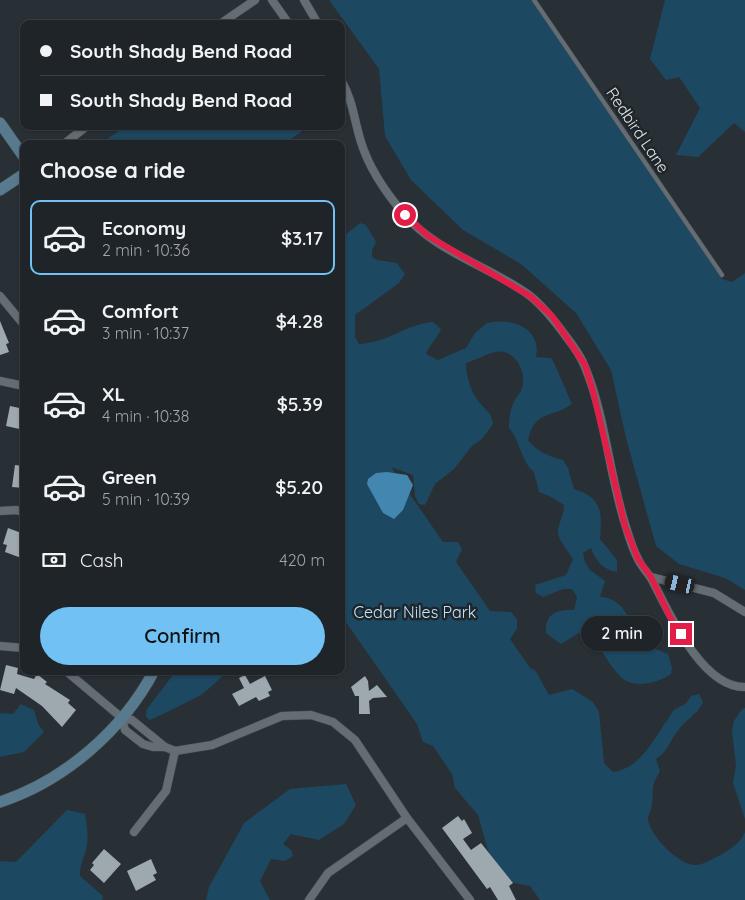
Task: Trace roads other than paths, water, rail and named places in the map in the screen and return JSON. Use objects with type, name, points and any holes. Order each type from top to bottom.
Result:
[{"type":"street","points":[[226,20],[255,0]]},
{"type":"street","points":[[272,0],[286,20]]},
{"type":"street","points":[[304,0],[316,20]]},
{"type":"street","points":[[345,89],[355,112],[360,141],[372,168],[405,215],[428,236],[530,296],[552,316],[585,365],[601,421],[625,526],[638,559],[651,577],[670,617],[698,659],[713,673],[727,682],[745,687]]},
{"type":"street","points":[[0,123],[20,151]]},
{"type":"street","points":[[69,140],[82,130]]},
{"type":"street","points":[[0,190],[20,177]]},
{"type":"street","points":[[0,296],[20,320]]},
{"type":"street","points":[[0,382],[20,385]]},
{"type":"street","points":[[0,511],[20,511]]},
{"type":"street","points":[[651,577],[714,593],[745,612]]},
{"type":"street","points":[[0,646],[20,648]]},
{"type":"street","points":[[71,675],[122,718],[132,720],[165,747],[175,751],[212,745],[282,716],[296,714],[321,717],[333,722],[356,740],[407,818],[470,900]]},
{"type":"street","points":[[0,802],[29,791],[74,763],[122,718],[151,675]]},
{"type":"street","points":[[122,718],[126,730],[143,744],[153,748],[165,747]]},
{"type":"street","points":[[134,832],[166,791],[175,751]]},
{"type":"street","points":[[309,900],[316,887],[333,869],[407,818]]},
{"type":"lane","name":"Redbird Lane","points":[[534,0],[722,275]]},
{"type":"park label","name":"Cedar Niles Park","points":[[415,612]]}]
